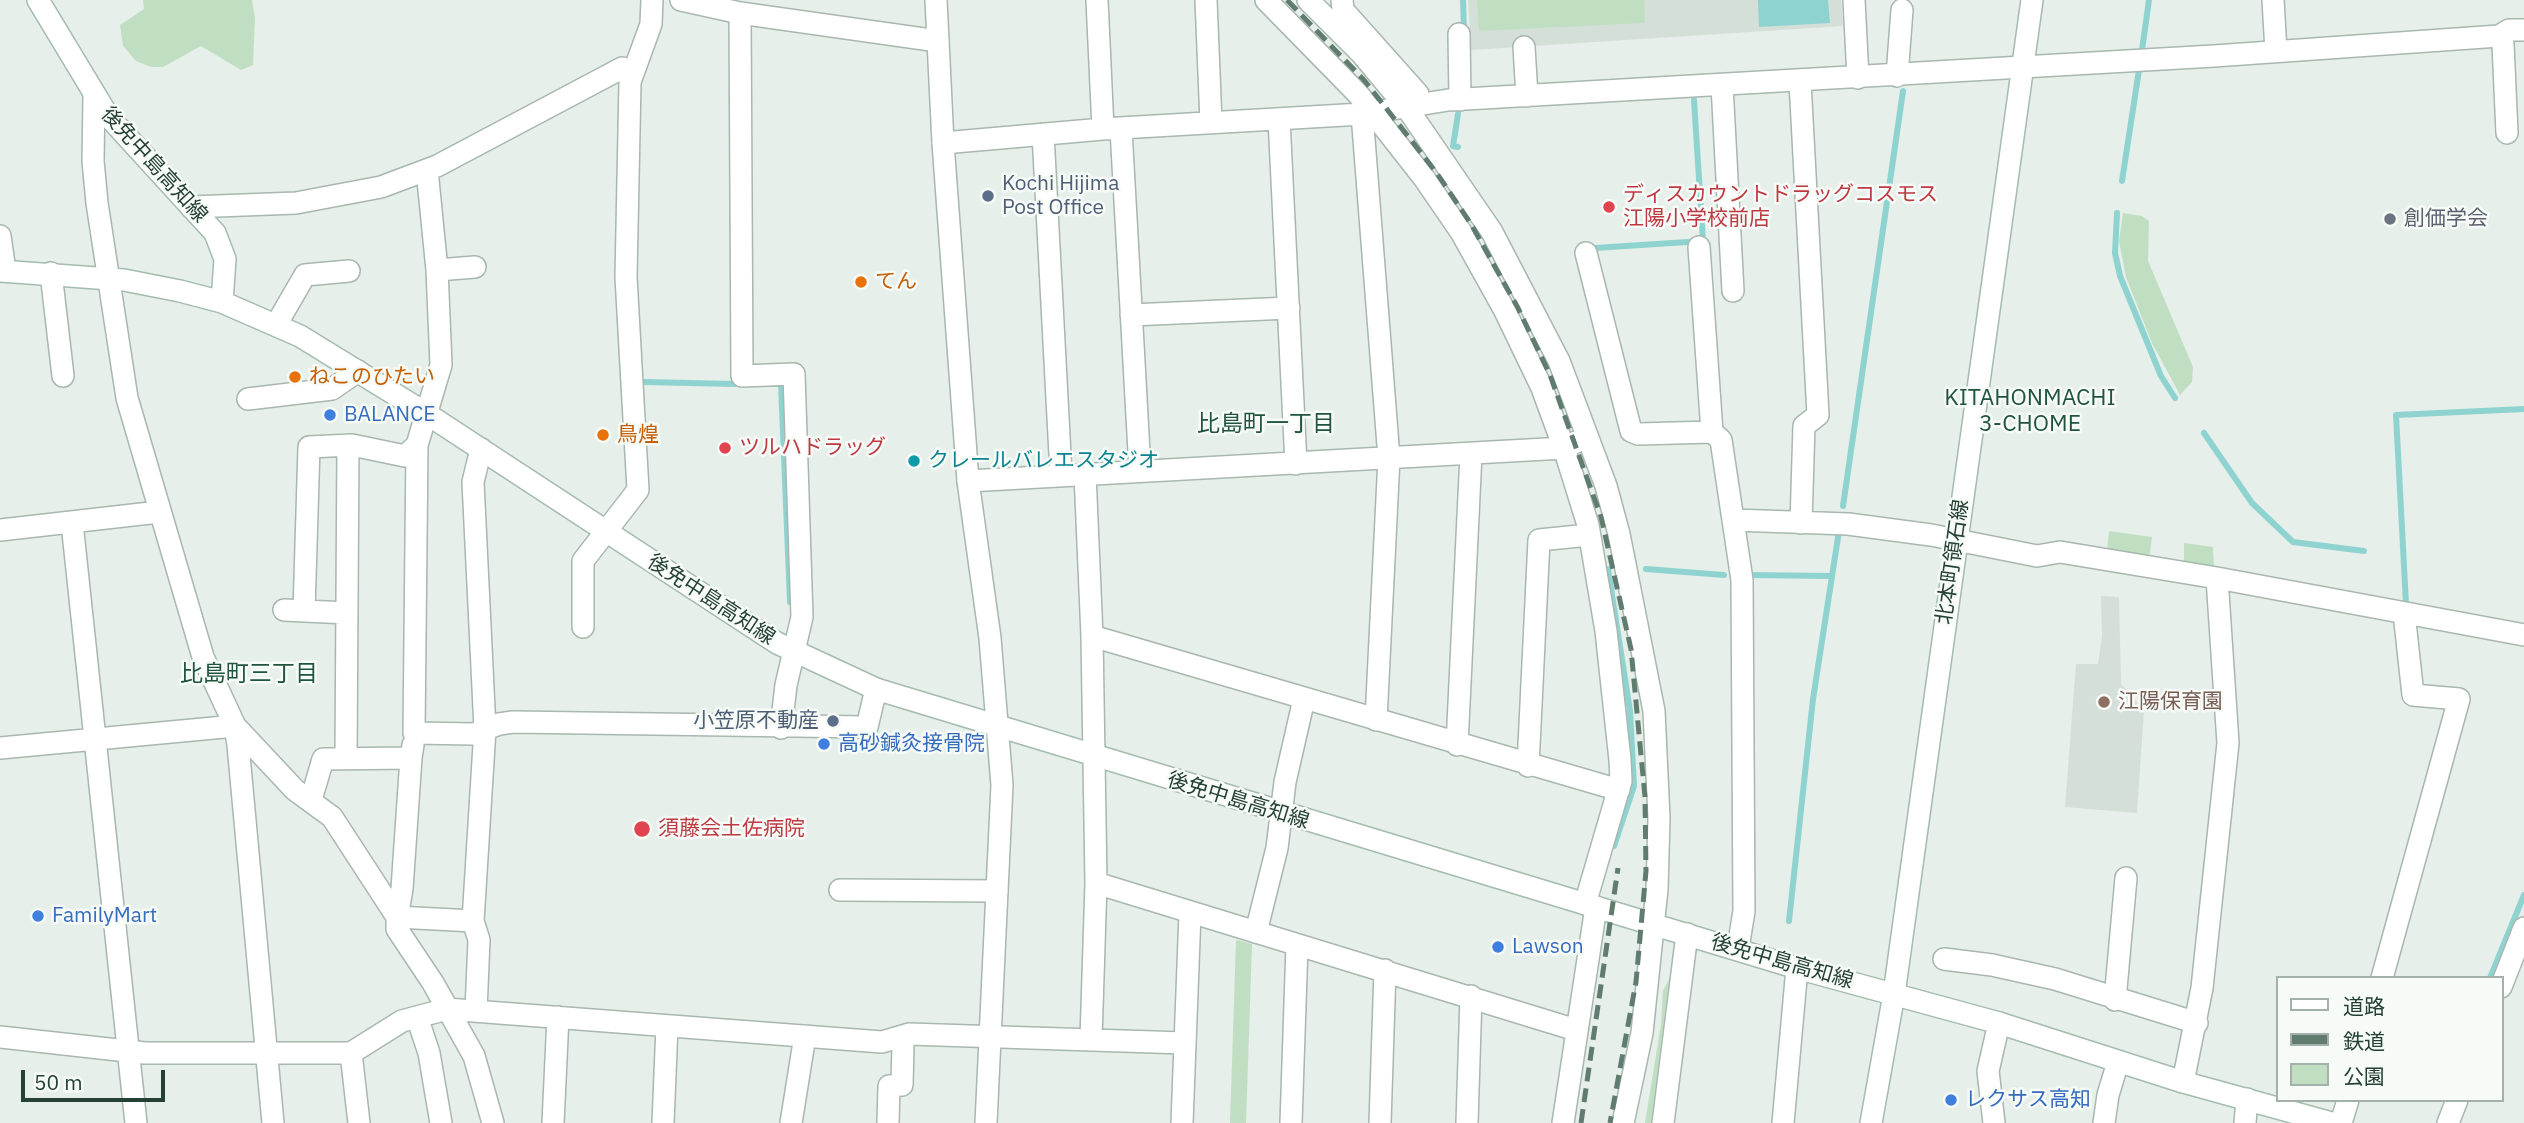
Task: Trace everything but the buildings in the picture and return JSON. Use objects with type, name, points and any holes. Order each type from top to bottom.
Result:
[{"type":"street","name":"後免中島高知線","points":[[38,0],[108,116],[215,233],[224,256],[222,302]]},
{"type":"street","points":[[583,627],[583,561],[638,490],[626,277],[630,82],[650,24],[652,0]]},
{"type":"street","points":[[681,0],[740,13],[938,41]]},
{"type":"street","points":[[936,0],[943,143],[968,481],[990,638],[1002,785],[986,1123]]},
{"type":"street","points":[[1097,0],[1131,315],[1140,470]]},
{"type":"street","points":[[1206,0],[1211,122]]},
{"type":"street","points":[[1266,0],[1304,35],[1424,178],[1461,232],[1505,311],[1542,388],[1564,448],[1589,536],[1619,725],[1619,790],[1591,905],[1563,1123]]},
{"type":"street","points":[[1308,0],[1411,106],[1512,267],[1559,360],[1589,436],[1619,534],[1654,711],[1659,818],[1654,924],[1642,1033],[1623,1123]]},
{"type":"street","points":[[1854,0],[1858,78]]},
{"type":"street","name":"北本町領石線","points":[[1871,1123],[1894,993],[2032,0]]},
{"type":"street","points":[[2273,0],[2276,51]]},
{"type":"street","points":[[1339,3],[1418,94],[1411,106]]},
{"type":"street","points":[[1897,76],[1902,10]]},
{"type":"street","points":[[740,13],[742,376],[794,374],[802,617],[786,685],[781,728]]},
{"type":"street","points":[[943,143],[1211,122],[1368,114],[1460,100],[1897,76],[2500,36],[2509,30],[2524,30]]},
{"type":"street","points":[[1460,34],[1460,100]]},
{"type":"street","points":[[2500,36],[2503,44],[2507,133]]},
{"type":"street","points":[[1524,47],[1527,96]]},
{"type":"street","points":[[191,207],[296,203],[381,187],[427,170],[622,68],[633,71]]},
{"type":"street","points":[[1800,82],[1818,415],[1804,426],[1801,523]]},
{"type":"street","points":[[1722,85],[1732,291]]},
{"type":"street","points":[[94,96],[93,161],[127,398],[203,657],[235,726],[296,790],[332,817],[397,917]]},
{"type":"street","points":[[1368,114],[1389,458],[1376,720]]},
{"type":"street","points":[[1279,120],[1296,464]]},
{"type":"street","points":[[1043,134],[1061,474]]},
{"type":"street","points":[[427,170],[437,270],[441,365],[417,445],[414,733],[397,929],[474,1056],[493,1123]]},
{"type":"street","points":[[0,236],[3,271]]},
{"type":"street","points":[[1699,247],[1712,432]]},
{"type":"street","points":[[1586,253],[1631,431],[1638,434],[1712,432],[1721,440],[1742,593],[1744,911],[1738,948]]},
{"type":"street","points":[[437,270],[475,267]]},
{"type":"street","name":"後免中島高知線","points":[[3,271],[108,279],[222,302],[300,336],[427,414],[795,653],[876,690],[1797,968],[1999,1023],[2183,1082],[2332,1123]]},
{"type":"street","points":[[276,326],[305,275],[349,271]]},
{"type":"street","points":[[51,273],[63,376]]},
{"type":"street","points":[[1131,315],[1289,309]]},
{"type":"street","points":[[248,399],[332,389],[358,371]]},
{"type":"street","points":[[968,481],[1564,448],[1589,436]]},
{"type":"street","points":[[347,613],[294,610],[309,447],[348,445],[405,456],[417,445]]},
{"type":"street","points":[[346,758],[348,445]]},
{"type":"street","points":[[476,1011],[479,940],[473,921],[485,729],[473,482],[481,449]]},
{"type":"street","points":[[1457,745],[1471,454]]},
{"type":"street","points":[[1085,474],[1095,758],[1096,883],[1091,1039]]},
{"type":"street","points":[[0,530],[159,512]]},
{"type":"street","points":[[1734,520],[1848,524],[2037,556],[2060,552],[2524,635]]},
{"type":"street","points":[[72,523],[136,1123]]},
{"type":"street","points":[[1528,766],[1539,540],[1589,536]]},
{"type":"street","points":[[2183,1082],[2197,1023],[2228,743],[2217,578]]},
{"type":"street","points":[[2383,976],[2459,699],[2413,695],[2404,613]]},
{"type":"street","points":[[1092,636],[1528,766],[1619,790]]},
{"type":"street","points":[[414,733],[474,734],[513,722],[781,728],[867,727],[876,690]]},
{"type":"street","points":[[1256,932],[1277,848],[1285,782],[1304,699]]},
{"type":"street","points":[[0,748],[235,726]]},
{"type":"street","points":[[235,726],[273,1123]]},
{"type":"street","points":[[311,800],[323,758],[411,758]]},
{"type":"street","points":[[2115,1000],[2126,878]]},
{"type":"street","points":[[1096,883],[1471,996],[1576,1031]]},
{"type":"street","points":[[840,890],[997,891]]},
{"type":"street","points":[[1182,1123],[1190,913]]},
{"type":"street","points":[[397,917],[473,921]]},
{"type":"street","points":[[2503,982],[2524,928]]},
{"type":"street","points":[[1663,1123],[1687,934]]},
{"type":"street","points":[[1291,1123],[1297,945]]},
{"type":"street","points":[[1944,959],[1992,965],[2055,979],[2115,1000],[2197,1023]]},
{"type":"street","points":[[1783,1123],[1797,968]]},
{"type":"street","points":[[1380,1123],[1385,971]]},
{"type":"street","points":[[1467,1123],[1471,996]]},
{"type":"street","points":[[0,1037],[129,1052],[351,1054],[402,1021],[447,1009],[882,1042],[909,1034],[1184,1043]]},
{"type":"street","points":[[417,1017],[429,1053],[441,1123]]},
{"type":"street","points":[[553,1123],[558,1017]]},
{"type":"street","points":[[1994,1123],[1988,1071],[1999,1023]]},
{"type":"street","points":[[663,1123],[667,1026]]},
{"type":"street","points":[[791,1123],[805,1036]]},
{"type":"street","points":[[888,1123],[889,1086],[902,1085],[904,1045],[896,1038]]},
{"type":"street","points":[[351,1054],[359,1123]]},
{"type":"street","points":[[2104,1123],[2108,1095],[2118,1062]]},
{"type":"street","points":[[2245,1123],[2247,1099]]},
{"type":"street","points":[[2341,1123],[2347,1102]]},
{"type":"street","points":[[2448,1123],[2456,1102]]},
{"type":"shaded area","points":[[1468,0],[1841,0],[1843,26],[1471,50]]},
{"type":"shaded area","name":"江陽保育園","points":[[2101,596],[2119,597],[2121,684],[2144,711],[2137,813],[2065,807],[2076,664],[2098,664],[2102,636]]},
{"type":"green space","points":[[143,0],[252,0],[255,18],[253,65],[241,70],[201,46],[163,67],[151,67],[136,61],[123,46],[120,25],[144,9]]},
{"type":"green space","points":[[1477,0],[1644,0],[1645,23],[1479,31]]},
{"type":"green space","points":[[2123,213],[2142,216],[2149,221],[2148,261],[2193,367],[2192,382],[2180,395],[2152,343],[2126,277],[2119,241]]},
{"type":"green space","points":[[2109,531],[2152,537],[2150,553],[2148,556],[2107,552]]},
{"type":"green space","points":[[2184,543],[2213,547],[2214,568],[2184,563]]},
{"type":"green space","points":[[1236,940],[1252,944],[1246,1123],[1230,1123]]},
{"type":"green space","points":[[1669,980],[1651,1123],[1645,1123],[1661,1024],[1663,990]]},
{"type":"water","points":[[1758,0],[1828,0],[1830,23],[1759,27]]},
{"type":"waterway","points":[[1463,0],[1464,31]]},
{"type":"waterway","points":[[2142,50],[2149,0]]},
{"type":"waterway","points":[[2122,181],[2139,70]]},
{"type":"waterway","points":[[1843,506],[1903,91]]},
{"type":"waterway","points":[[1595,248],[1703,241],[1694,100]]},
{"type":"waterway","points":[[1458,114],[1453,146],[1458,147]]},
{"type":"waterway","points":[[2117,213],[2115,253],[2120,276],[2161,376],[2175,398]]},
{"type":"waterway","points":[[644,382],[735,384]]},
{"type":"waterway","points":[[773,384],[781,384],[790,602]]},
{"type":"waterway","points":[[2406,604],[2396,415],[2524,409]]},
{"type":"waterway","points":[[2204,433],[2252,503],[2293,542],[2364,551]]},
{"type":"waterway","points":[[1789,921],[1813,699],[1839,531]]},
{"type":"waterway","points":[[1608,569],[1630,711],[1634,786],[1614,846]]},
{"type":"waterway","points":[[1646,569],[1724,575]]},
{"type":"waterway","points":[[1748,575],[1832,576]]},
{"type":"waterway","points":[[2491,976],[2524,895]]},
{"type":"railway","points":[[1287,0],[1364,80],[1436,172],[1471,224],[1518,308],[1550,375],[1601,517],[1631,649],[1645,797],[1646,871],[1636,982],[1610,1123]]},
{"type":"railway","points":[[1581,1123],[1618,868]]},
{"type":"place","name":"Kochi Hijima Post Office","points":[[988,196]]},
{"type":"place","name":"ディスカウントドラッグコスモス 江陽小学校前店","points":[[1609,207]]},
{"type":"place","name":"創価学会","points":[[2390,219]]},
{"type":"place","name":"てん","points":[[861,282]]},
{"type":"place","name":"ねこのひたい","points":[[295,377]]},
{"type":"place","name":"BALANCE","points":[[330,415]]},
{"type":"place","name":"鳥煌","points":[[603,435]]},
{"type":"place","name":"ツルハドラッグ","points":[[725,448]]},
{"type":"place","name":"クレールバレエスタジオ","points":[[914,461]]},
{"type":"place","name":"江陽保育園","points":[[2104,702]]},
{"type":"place","name":"小笠原不動産","points":[[833,721]]},
{"type":"place","name":"高砂鍼灸接骨院","points":[[824,744]]},
{"type":"place","name":"須藤会土佐病院","points":[[642,829]]},
{"type":"place","name":"FamilyMart","points":[[38,916]]},
{"type":"place","name":"Lawson","points":[[1498,947]]},
{"type":"place","name":"レクサス高知","points":[[1951,1100]]},
{"type":"district","name":"KITAHONMACHI 3-CHOME","points":[[2030,411]]},
{"type":"district","name":"比島町一丁目","points":[[1266,424]]},
{"type":"district","name":"比島町三丁目","points":[[249,674]]}]
